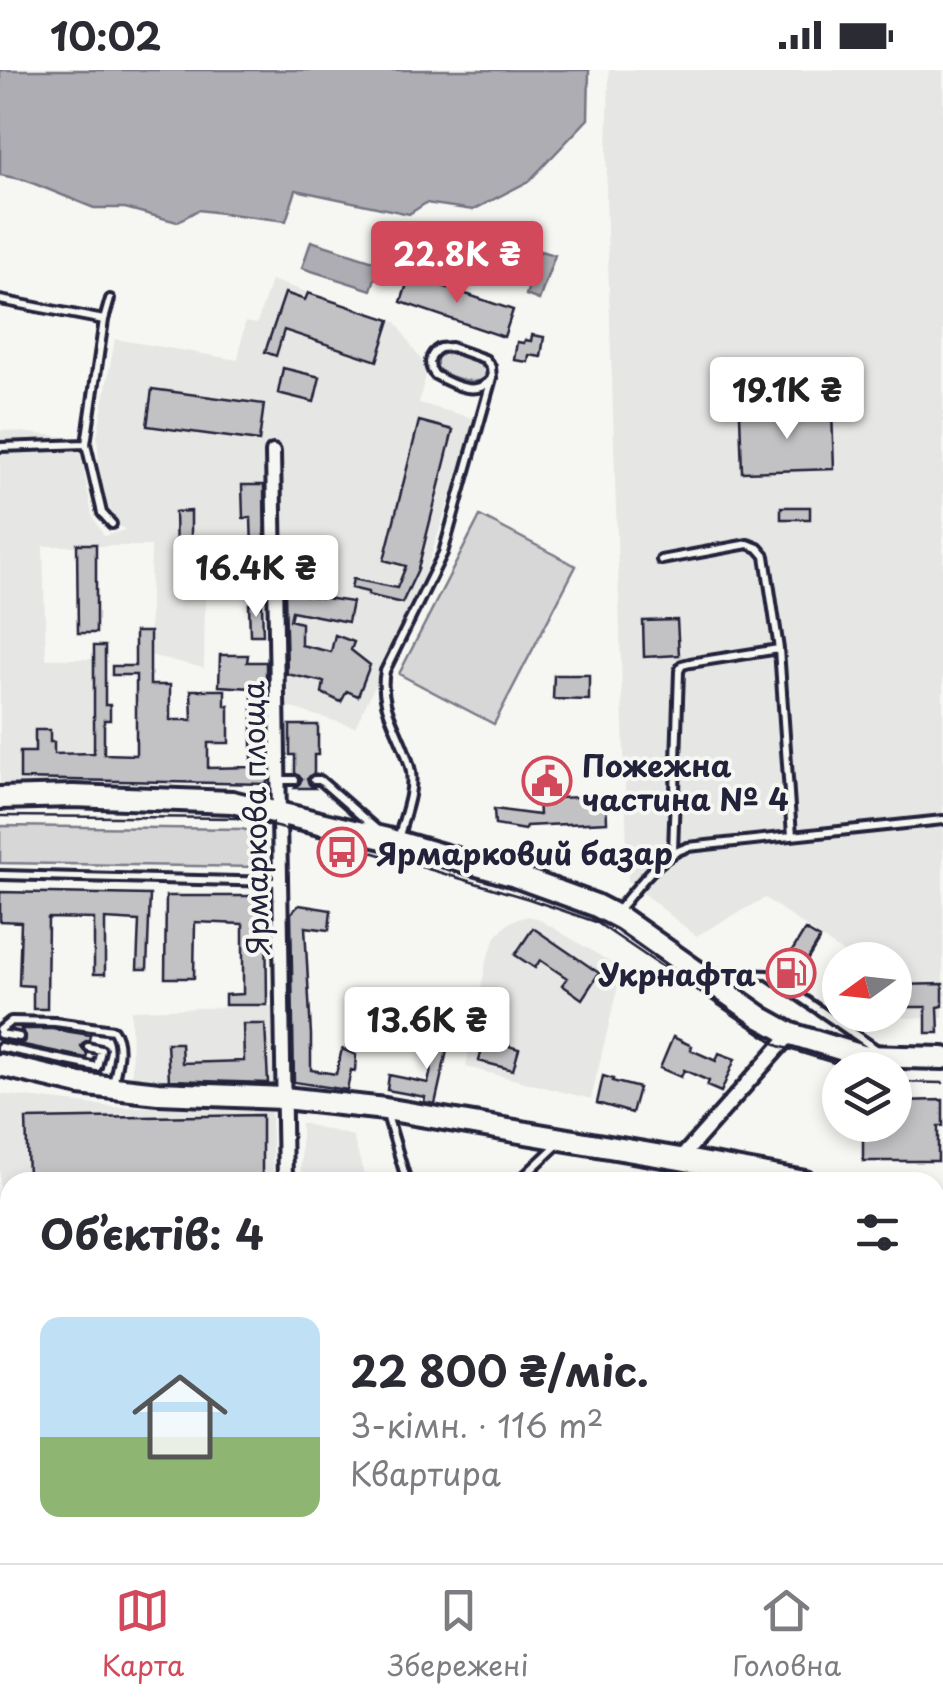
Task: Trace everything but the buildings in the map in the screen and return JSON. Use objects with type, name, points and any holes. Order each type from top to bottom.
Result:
[{"type":"main road","points":[[0,798],[73,796],[232,802],[515,876],[614,915],[762,1018],[791,1034],[849,1052]]},
{"type":"main road","points":[[912,1058],[943,1058]]},
{"type":"main road","points":[[0,1065],[113,1088],[284,1098],[385,1109],[751,1172]]},
{"type":"street","name":"Ярмаркова площа","points":[[273,452],[285,1172]]},
{"type":"street","points":[[680,1159],[791,1034]]},
{"type":"lane","points":[[110,299],[86,444],[102,513],[112,524]]},
{"type":"lane","points":[[0,300],[104,320]]},
{"type":"lane","points":[[314,780],[320,780],[392,841],[409,798],[411,773],[386,705],[385,671],[443,553],[492,378],[485,359],[451,347],[440,348],[430,360],[435,375],[474,390],[485,387],[492,378]]},
{"type":"lane","points":[[0,447],[86,444]]},
{"type":"lane","points":[[662,560],[748,544],[764,556],[780,649],[792,836]]},
{"type":"lane","points":[[673,852],[682,665],[780,649]]},
{"type":"lane","points":[[278,780],[296,780]]},
{"type":"lane","points":[[614,915],[662,859],[673,852],[943,820]]},
{"type":"lane","points":[[0,875],[280,882]]},
{"type":"lane","points":[[697,972],[768,975],[880,1052]]},
{"type":"lane","points":[[0,1032],[10,1022],[55,1022],[113,1030],[119,1044],[113,1088]]},
{"type":"lane","points":[[0,1032],[19,1037]]},
{"type":"lane","points":[[0,1046],[98,1067],[102,1050],[88,1047]]},
{"type":"lane","points":[[385,1109],[404,1172]]},
{"type":"lane","points":[[528,1172],[563,1139]]},
{"type":"shaded area","points":[[0,70],[589,70],[588,119],[529,181],[473,210],[426,203],[409,214],[296,190],[286,221],[198,210],[177,222],[125,208],[94,208],[25,180],[0,175]]},
{"type":"shaded area","points":[[609,70],[943,70],[943,1018],[912,1018],[912,942],[827,942],[765,898],[696,936],[628,881],[606,196]]},
{"type":"shaded area","points":[[311,241],[380,263],[371,290],[302,268]]},
{"type":"shaded area","points":[[540,251],[555,255],[539,300],[526,295]]},
{"type":"shaded area","points":[[271,280],[396,322],[427,369],[419,403],[476,419],[415,604],[355,727],[288,707],[273,707],[270,597],[205,595],[204,668],[149,655],[151,546],[43,546],[46,659],[93,659],[92,789],[0,786],[0,430],[78,438],[92,515],[104,536],[125,530],[103,514],[97,437],[115,339],[238,360],[245,322],[257,324]]},
{"type":"shaded area","points":[[446,351],[478,361],[486,370],[485,378],[468,381],[440,370],[437,358]]},
{"type":"shaded area","points":[[480,516],[576,566],[494,724],[399,674]]},
{"type":"shaded area","points":[[0,826],[242,829],[257,833],[258,867],[0,863]]},
{"type":"shaded area","points":[[528,916],[622,969],[591,1099],[466,1067],[486,962],[496,937],[512,921]]},
{"type":"shaded area","points":[[272,1006],[273,1086],[160,1089],[132,1081],[131,1010]]},
{"type":"shaded area","points":[[0,1094],[114,1107],[271,1107],[273,1172],[0,1172]]},
{"type":"shaded area","points":[[301,1123],[353,1136],[363,1172],[301,1172]]},
{"type":"tram line","points":[[0,816],[237,818],[324,838],[596,922],[779,1046],[822,1059]]},
{"type":"tram line","points":[[912,1082],[943,1083]]},
{"type":"place","name":"Пожежна частина № 4","points":[[547,781]]},
{"type":"place","name":"Ярмарковий базар","points":[[342,852]]},
{"type":"place","name":"Укрнафта","points":[[791,973]]}]
